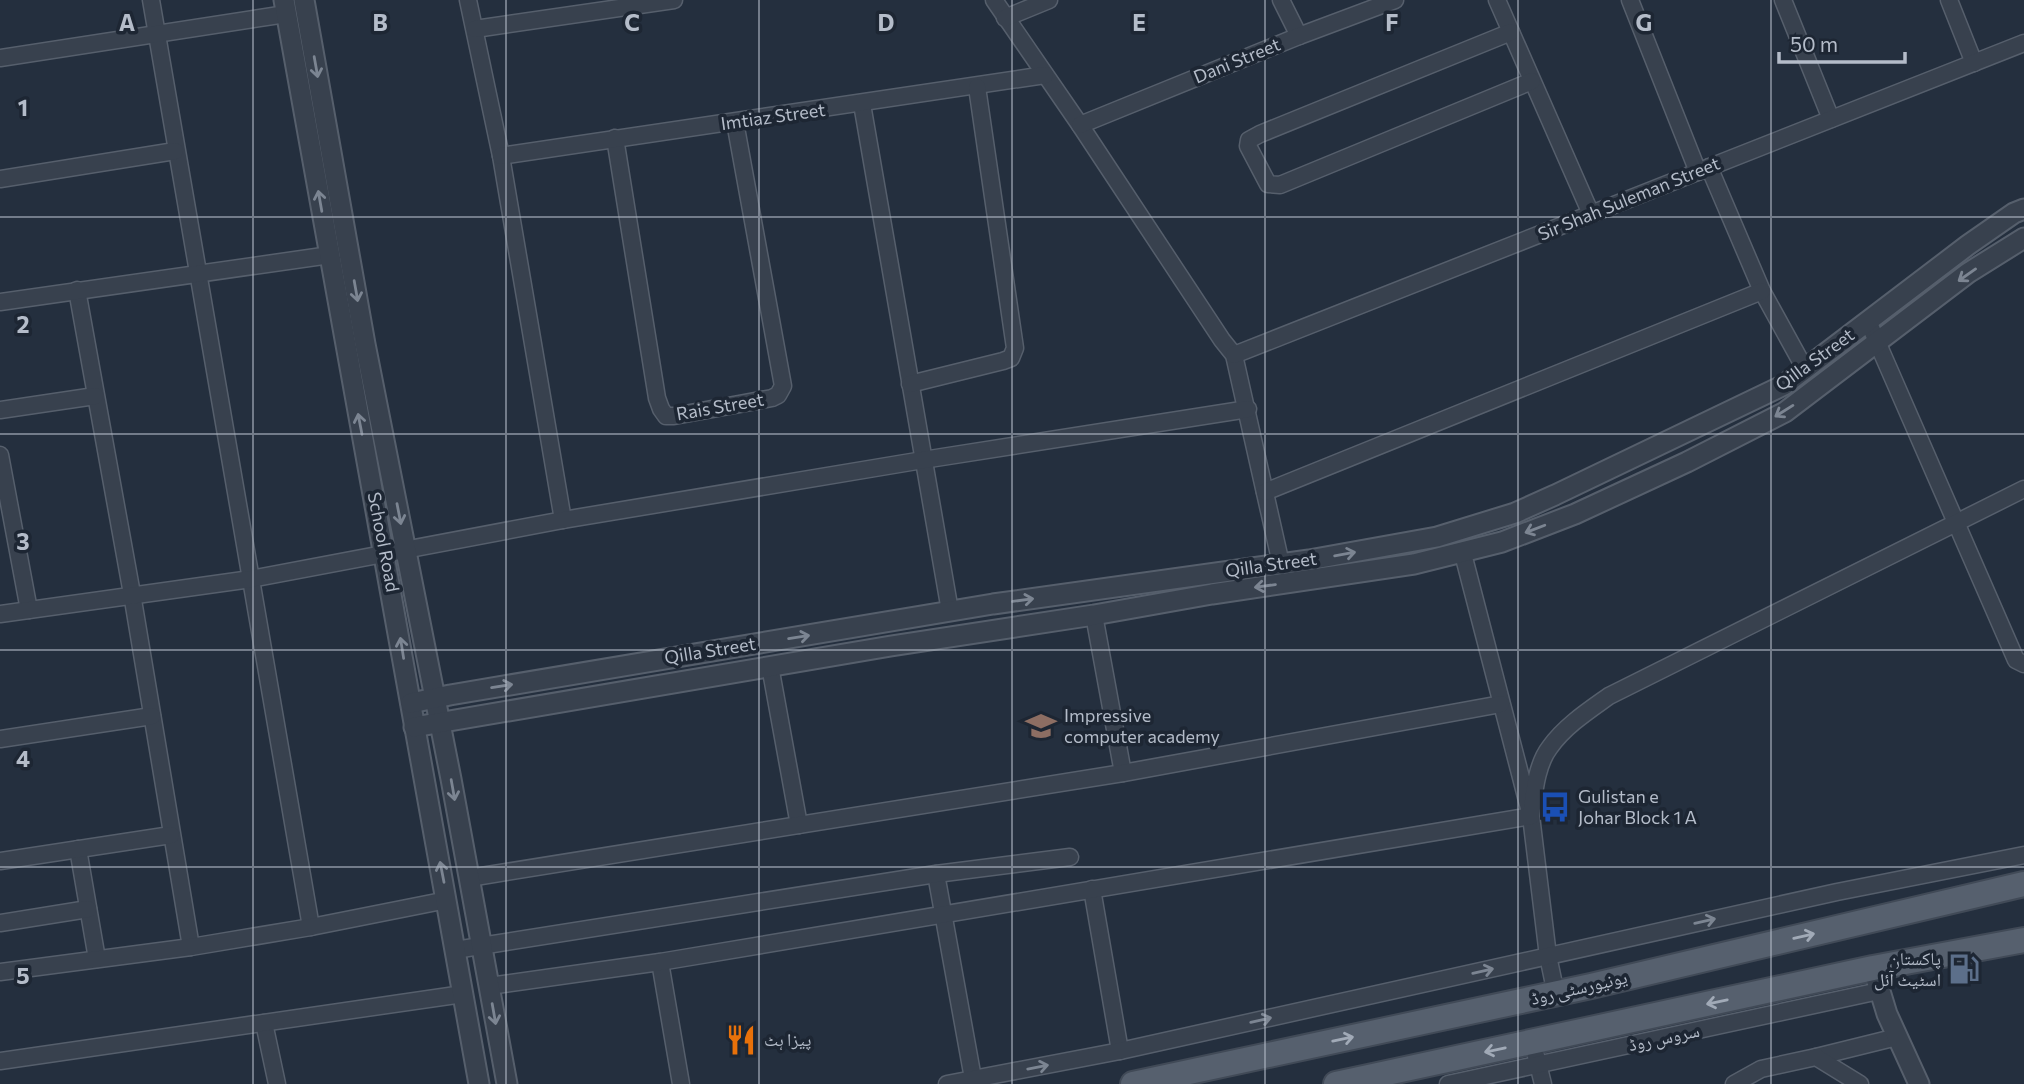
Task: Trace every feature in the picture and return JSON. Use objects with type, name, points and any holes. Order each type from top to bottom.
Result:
[{"type":"main road","name":"یونیورسٹی روڈ","points":[[1133,1084],[1556,994],[2024,884]]},
{"type":"main road","points":[[1336,1084],[1535,1053],[1876,979],[2024,940]]},
{"type":"street","points":[[151,0],[312,927]]},
{"type":"street","name":"School Road","points":[[304,0],[365,344],[440,723],[507,1084]]},
{"type":"street","points":[[468,0],[500,156],[563,520]]},
{"type":"street","points":[[475,29],[674,0]]},
{"type":"street","points":[[995,0],[1234,355],[1281,564]]},
{"type":"street","points":[[1005,18],[1049,0]]},
{"type":"street","points":[[1281,0],[1298,36]]},
{"type":"street","name":"Dani Street","points":[[1080,125],[1298,36],[1395,0]]},
{"type":"street","points":[[1497,0],[1591,214]]},
{"type":"street","points":[[1630,0],[1704,169],[1762,291],[1805,369]]},
{"type":"street","points":[[1783,0],[1830,120]]},
{"type":"street","points":[[1949,0],[1974,63]]},
{"type":"street","points":[[0,58],[155,34],[285,7]]},
{"type":"street","name":"School Road","points":[[285,7],[386,555],[414,727],[479,1084]]},
{"type":"street","points":[[1511,32],[1254,136],[1249,140],[1248,146],[1268,184],[1280,185],[1532,81]]},
{"type":"street","name":"Sir Shah Suleman Street","points":[[1234,355],[2024,43]]},
{"type":"street","name":"Imtiaz Street","points":[[500,156],[1045,75]]},
{"type":"street","points":[[910,384],[1003,361],[1011,358],[1016,348],[977,87]]},
{"type":"street","points":[[862,104],[950,611]]},
{"type":"street","name":"Rais Street","points":[[615,138],[657,398],[666,416],[674,416],[772,398],[778,395],[783,386],[735,122]]},
{"type":"street","points":[[0,179],[176,151]]},
{"type":"street","name":"Qilla Street","points":[[411,703],[950,611],[1281,564],[1437,537],[1515,513],[1626,463],[1784,385],[1968,245],[2024,209]]},
{"type":"street","name":"Qilla Street","points":[[414,727],[770,666],[1414,564],[1502,542],[1575,514],[1687,462],[1784,412],[1968,273],[2024,238]]},
{"type":"street","points":[[0,302],[330,254]]},
{"type":"street","points":[[77,290],[132,594],[191,947]]},
{"type":"street","points":[[1265,492],[1762,291]]},
{"type":"street","points":[[1868,321],[2016,660],[2024,664]]},
{"type":"street","points":[[0,410],[95,396]]},
{"type":"street","points":[[0,614],[251,579],[563,520],[923,460],[1248,410]]},
{"type":"street","points":[[0,455],[29,610]]},
{"type":"street","points":[[1531,816],[1535,782],[1548,748],[1580,717],[1609,696],[2024,489]]},
{"type":"street","points":[[1564,491],[1575,514]]},
{"type":"street","points":[[1462,554],[1531,816],[1548,956],[1556,994]]},
{"type":"street","points":[[1094,615],[1123,773]]},
{"type":"street","points":[[770,666],[800,825]]},
{"type":"street","points":[[469,878],[1123,773],[1501,704]]},
{"type":"street","points":[[0,739],[152,716]]},
{"type":"street","points":[[489,986],[660,962],[1531,816]]},
{"type":"street","points":[[0,861],[171,835]]},
{"type":"street","points":[[78,849],[97,960]]},
{"type":"street","points":[[947,1084],[974,1082],[1120,1051],[1837,892],[2024,855]]},
{"type":"street","points":[[456,950],[936,874],[1070,857]]},
{"type":"street","points":[[936,874],[974,1082]]},
{"type":"street","points":[[1092,889],[1120,1051]]},
{"type":"street","points":[[0,972],[191,947],[312,927],[447,900]]},
{"type":"street","points":[[0,923],[88,909]]},
{"type":"street","points":[[660,962],[681,1084]]},
{"type":"street","points":[[1876,979],[1897,1037],[1919,1084]]},
{"type":"street","points":[[0,1061],[463,994]]},
{"type":"street","points":[[264,1023],[277,1084]]},
{"type":"street","points":[[1734,1084],[1760,1069],[1897,1037]]},
{"type":"street","points":[[1448,1084],[1535,1053],[1543,1084]]},
{"type":"street","points":[[1815,1057],[1860,1084]]},
{"type":"place","name":"Impressive computer academy","points":[[1041,726]]},
{"type":"place","name":"Gulistan e Johar Block 1 A","points":[[1555,807]]},
{"type":"place","name":"پاکستان اسٹیٹ آئل","points":[[1964,969]]},
{"type":"place","name":"پیزا ہٹ","points":[[741,1040]]}]
